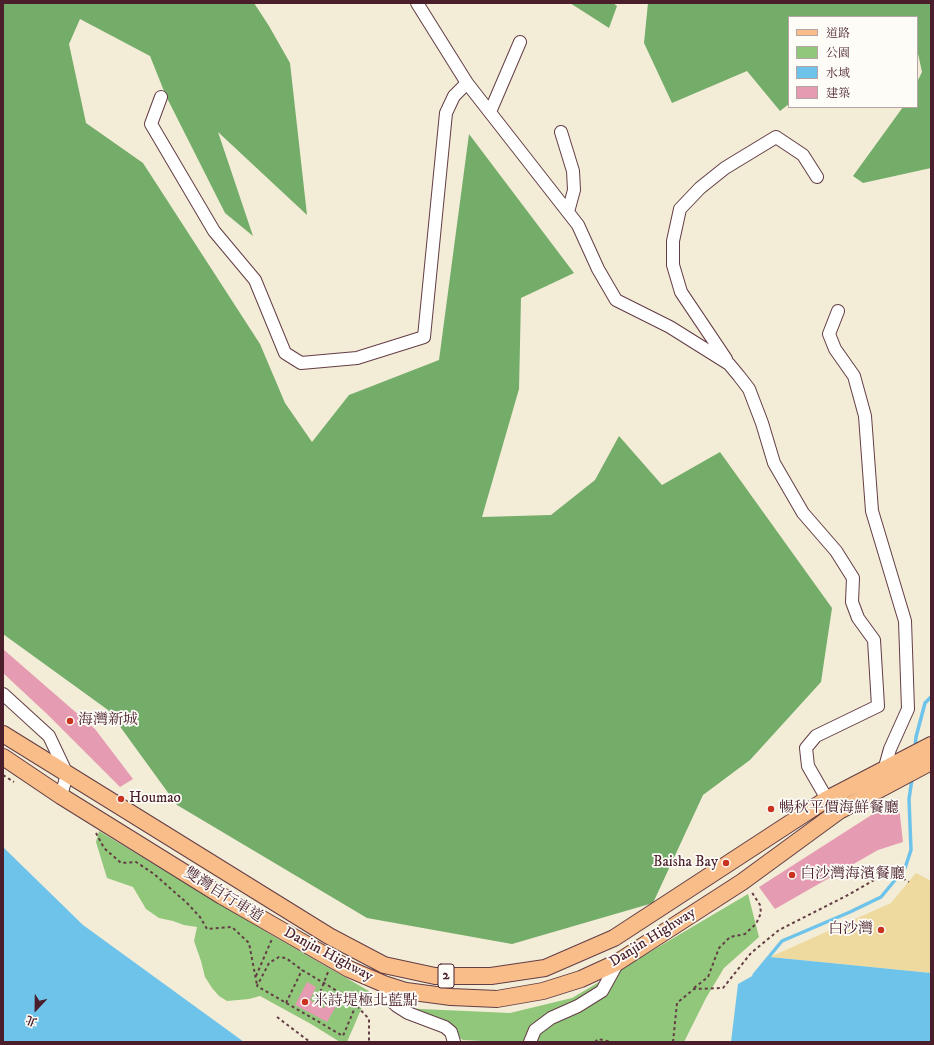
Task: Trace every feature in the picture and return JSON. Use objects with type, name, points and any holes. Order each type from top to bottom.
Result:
[{"type":"main road","name":"Danjin Highway","points":[[3,734],[328,936],[384,965],[435,976],[491,976],[545,968],[614,938],[827,799],[891,766]]},
{"type":"main road","name":"2","points":[[891,766],[930,751]]},
{"type":"main road","name":"Danjin Highway","points":[[3,757],[61,796],[222,896],[349,969],[384,984],[406,991],[451,998],[497,999],[543,991],[573,982],[618,962],[742,882],[838,811],[902,778],[930,751]]},
{"type":"street","points":[[417,3],[467,83],[578,225],[598,269],[616,300],[670,327],[729,364]]},
{"type":"street","points":[[490,112],[520,42]]},
{"type":"street","points":[[161,97],[151,124],[214,231],[256,280],[285,353],[300,363],[358,358],[424,337],[446,113],[454,96],[467,83]]},
{"type":"street","points":[[562,132],[573,171],[574,190],[568,212]]},
{"type":"street","points":[[817,177],[803,155],[776,137],[725,168],[700,188],[680,209],[673,242],[673,265],[681,292],[729,364],[749,389],[762,423],[774,463],[803,513],[836,551],[852,578],[852,602],[858,618],[874,640],[878,706],[816,736],[806,748],[808,766],[827,799],[838,811]]},
{"type":"street","points":[[838,311],[829,334],[835,349],[854,376],[865,416],[872,511],[905,621],[908,709],[890,749],[891,766],[877,790]]},
{"type":"street","points":[[3,694],[49,736],[67,774],[61,796]]},
{"type":"street","points":[[530,1042],[535,1030],[551,1018],[578,1006],[602,992],[618,962]]},
{"type":"street","points":[[384,984],[386,996],[397,1006],[408,1013],[445,1027],[451,1032],[454,1042]]},
{"type":"path","points":[[3,775],[20,785]]},
{"type":"path","points":[[99,832],[92,828],[104,848],[121,863],[136,862],[154,874],[187,903],[200,917],[207,929],[232,927],[249,943],[257,986]]},
{"type":"path","points":[[694,989],[723,988],[751,953],[779,930],[848,895],[890,871],[909,882]]},
{"type":"path","points":[[673,1042],[677,1003],[708,977],[719,948],[730,937],[745,934],[756,924],[761,913],[760,905],[749,889]]},
{"type":"path","name":"雙灣自行車道","points":[[256,977],[272,939],[266,935]]},
{"type":"path","points":[[257,986],[269,963],[279,957],[286,958],[302,970],[350,998],[369,1019],[369,1042]]},
{"type":"path","points":[[316,1003],[328,972],[322,968]]},
{"type":"path","points":[[286,1003],[302,970]]},
{"type":"path","points":[[257,986],[343,1036],[356,1005]]},
{"type":"path","points":[[277,1017],[310,1042]]},
{"type":"path","points":[[596,1042],[598,1039],[612,1042]]},
{"type":"green space","points":[[3,3],[254,3],[290,63],[307,215],[218,132],[253,236],[225,213],[166,96],[150,56],[80,19],[69,44],[86,123],[143,163],[260,344],[285,403],[312,442],[349,395],[439,360],[469,134],[574,273],[521,298],[519,389],[482,517],[551,515],[595,480],[619,436],[662,485],[720,452],[832,608],[821,682],[750,760],[703,795],[653,903],[512,944],[367,918],[177,805],[108,710],[3,634]]},
{"type":"green space","points":[[570,3],[613,3],[617,6],[609,28]]},
{"type":"green space","points":[[648,3],[931,3],[931,168],[863,183],[853,176],[902,108],[918,108],[918,80],[922,72],[918,54],[918,16],[788,16],[788,105],[780,111],[747,71],[672,103],[644,43]]},
{"type":"green space","points":[[99,831],[275,937],[369,991],[347,1042],[340,1042],[260,996],[249,999],[227,1001],[219,996],[205,977],[194,941],[197,927],[159,918],[146,909],[133,887],[107,878],[96,842]]},
{"type":"green space","points":[[748,894],[759,937],[724,968],[706,998],[684,1042],[502,1042],[463,1040],[409,1008],[510,1013],[572,998]]},
{"type":"sand","name":"白沙灣","points":[[916,873],[931,881],[931,973],[770,957],[891,903]]},
{"type":"water","points":[[3,847],[83,925],[244,1042],[3,1042]]},
{"type":"water","points":[[770,957],[931,973],[931,1042],[731,1042],[738,984],[754,975]]},
{"type":"building","name":"海灣新城","points":[[3,649],[95,729],[133,779],[120,787],[47,714],[3,673]]},
{"type":"building","points":[[898,798],[903,842],[878,850],[775,909],[759,887]]},
{"type":"building","name":"米詩堤極北藍點","points":[[307,982],[316,987],[310,1000],[324,1008],[330,997],[339,1001],[327,1022],[295,1005]]},
{"type":"waterway","points":[[915,748],[916,737],[925,703],[931,697]]},
{"type":"waterway","points":[[754,975],[782,941],[881,897],[905,868],[911,850],[909,799],[912,779]]},
{"type":"place","name":"海灣新城","points":[[70,721]]},
{"type":"place","name":"Houmao","points":[[121,799]]},
{"type":"place","name":"暢秋平價海鮮餐廳","points":[[771,809]]},
{"type":"place","name":"Baisha Bay","points":[[726,863]]},
{"type":"place","name":"白沙灣海濱餐廳","points":[[792,875]]},
{"type":"place","name":"白沙灣","points":[[881,930]]},
{"type":"place","name":"米詩堤極北藍點","points":[[305,1002]]}]
